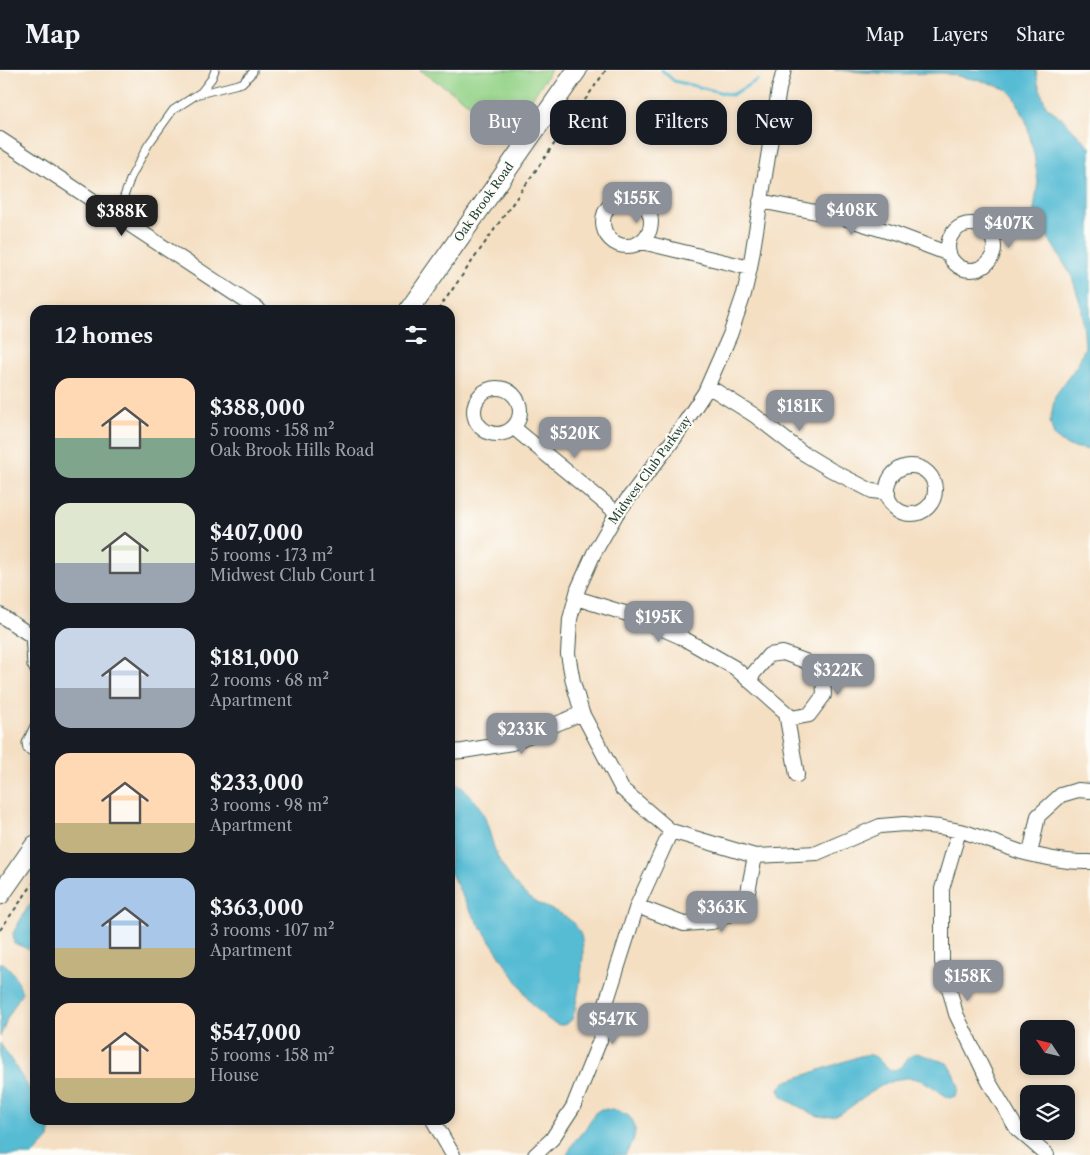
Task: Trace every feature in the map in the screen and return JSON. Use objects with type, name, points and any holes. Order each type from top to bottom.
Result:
[{"type":"main road","name":"Oak Brook Road","points":[[412,305],[577,70]]},
{"type":"main road","points":[[0,895],[30,852]]},
{"type":"street","name":"Midwest Club Parkway","points":[[784,70],[779,89],[750,268],[744,294],[730,335],[708,386],[674,439],[617,513],[594,553],[578,589],[570,619],[568,654],[572,682],[582,713],[622,789],[671,831],[755,856],[817,852],[880,826],[904,824],[940,827],[959,831],[1021,852],[1076,863],[1090,862]]},
{"type":"street","points":[[0,139],[251,305]]},
{"type":"street","points":[[760,201],[841,217],[896,234],[949,254]]},
{"type":"street","points":[[642,242],[750,268]]},
{"type":"street","points":[[708,386],[754,414],[824,466],[872,491],[888,494]]},
{"type":"street","points":[[514,428],[617,513]]},
{"type":"street","points":[[576,598],[631,615],[681,637],[735,668],[748,680],[792,718],[809,715],[824,695],[823,676],[805,661],[783,653],[769,655],[748,680]]},
{"type":"street","points":[[0,615],[30,635]]},
{"type":"street","points":[[455,752],[512,743],[582,713]]},
{"type":"street","points":[[786,713],[797,775]]},
{"type":"street","points":[[1030,854],[1038,816],[1061,795],[1078,790],[1090,792]]},
{"type":"street","points":[[535,1155],[552,1139],[576,1100],[600,1040],[607,1000],[638,906],[671,831]]},
{"type":"street","points":[[959,831],[942,889],[942,962],[956,1014],[988,1082],[1017,1129],[1047,1155]]},
{"type":"street","points":[[638,906],[684,924],[712,922],[737,911],[748,892],[755,856]]},
{"type":"street","points":[[436,1125],[453,1155]]},
{"type":"lane","points":[[117,216],[131,177],[148,144],[173,110],[201,92],[212,78],[215,70]]},
{"type":"lane","points":[[198,94],[242,84],[254,70]]},
{"type":"lane","points":[[30,735],[26,743],[27,749],[30,751]]},
{"type":"path","points":[[442,305],[606,70]]},
{"type":"path","points":[[0,930],[30,888]]},
{"type":"green space","points":[[420,70],[551,70],[531,100],[470,100],[470,104]]},
{"type":"water","points":[[834,70],[1036,70],[1038,83],[1046,106],[1064,120],[1090,147],[1090,450],[1067,446],[1054,436],[1050,422],[1055,396],[1078,364],[1085,347],[1082,309],[1072,277],[1049,239],[1036,225],[1033,217],[1038,182],[1034,154],[1026,121],[1015,98],[1008,90],[987,82],[943,73],[892,74]]},
{"type":"water","points":[[455,783],[468,793],[480,808],[498,858],[517,886],[531,899],[565,916],[576,926],[580,933],[583,952],[581,978],[574,1014],[568,1023],[559,1025],[550,1021],[532,1004],[469,909],[455,882]]},
{"type":"water","points":[[30,905],[30,950],[14,943],[13,933]]},
{"type":"water","points":[[0,962],[11,970],[22,992],[7,1019],[0,1037]]},
{"type":"water","points":[[0,1043],[30,1089],[30,1125],[51,1125],[49,1138],[33,1155],[0,1155]]},
{"type":"water","points":[[917,1053],[947,1063],[959,1087],[955,1096],[950,1098],[921,1080],[909,1078],[895,1080],[869,1094],[843,1112],[835,1116],[822,1117],[784,1098],[779,1088],[785,1082],[860,1056],[875,1056],[891,1071],[900,1067]]},
{"type":"water","points":[[601,1109],[616,1110],[628,1116],[635,1125],[633,1141],[625,1155],[567,1155],[595,1113]]},
{"type":"waterway","points":[[662,70],[674,81],[732,95],[757,80]]}]
